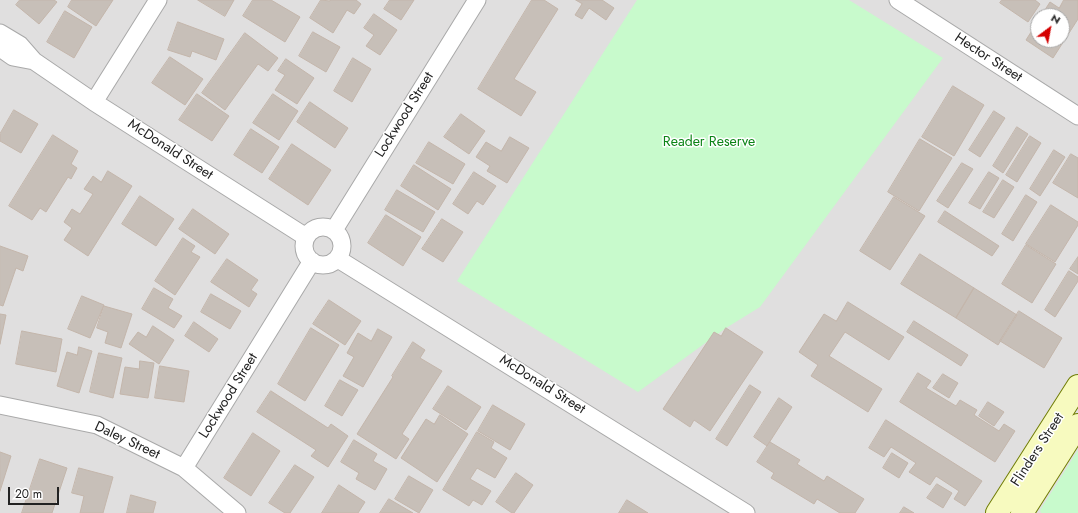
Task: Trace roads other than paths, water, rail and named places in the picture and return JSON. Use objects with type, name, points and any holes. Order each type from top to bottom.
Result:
[{"type":"main road","name":"Flinders Street","points":[[997,513],[1078,386]]},
{"type":"main road","name":"Flinders Street","points":[[1022,513],[1078,425]]},
{"type":"street","points":[[94,102],[158,0]]},
{"type":"street","name":"Lockwood Street","points":[[334,230],[477,0]]},
{"type":"street","name":"Hector Street","points":[[898,0],[1078,116]]},
{"type":"street","name":"McDonald Street","points":[[0,32],[20,45],[34,61],[94,102],[306,237]]},
{"type":"street","name":"McDonald Street","points":[[0,48],[13,57],[34,61]]},
{"type":"street","points":[[318,227],[334,230],[342,240],[342,253],[333,263],[318,265],[312,262],[305,250],[306,237],[318,227]]},
{"type":"street","name":"McDonald Street","points":[[338,259],[746,513]]},
{"type":"street","name":"Lockwood Street","points":[[184,468],[312,262]]},
{"type":"street","name":"Daley Street","points":[[0,405],[97,425],[184,468],[237,513]]},
{"type":"park label","name":"Reader Reserve","points":[[709,143]]}]
